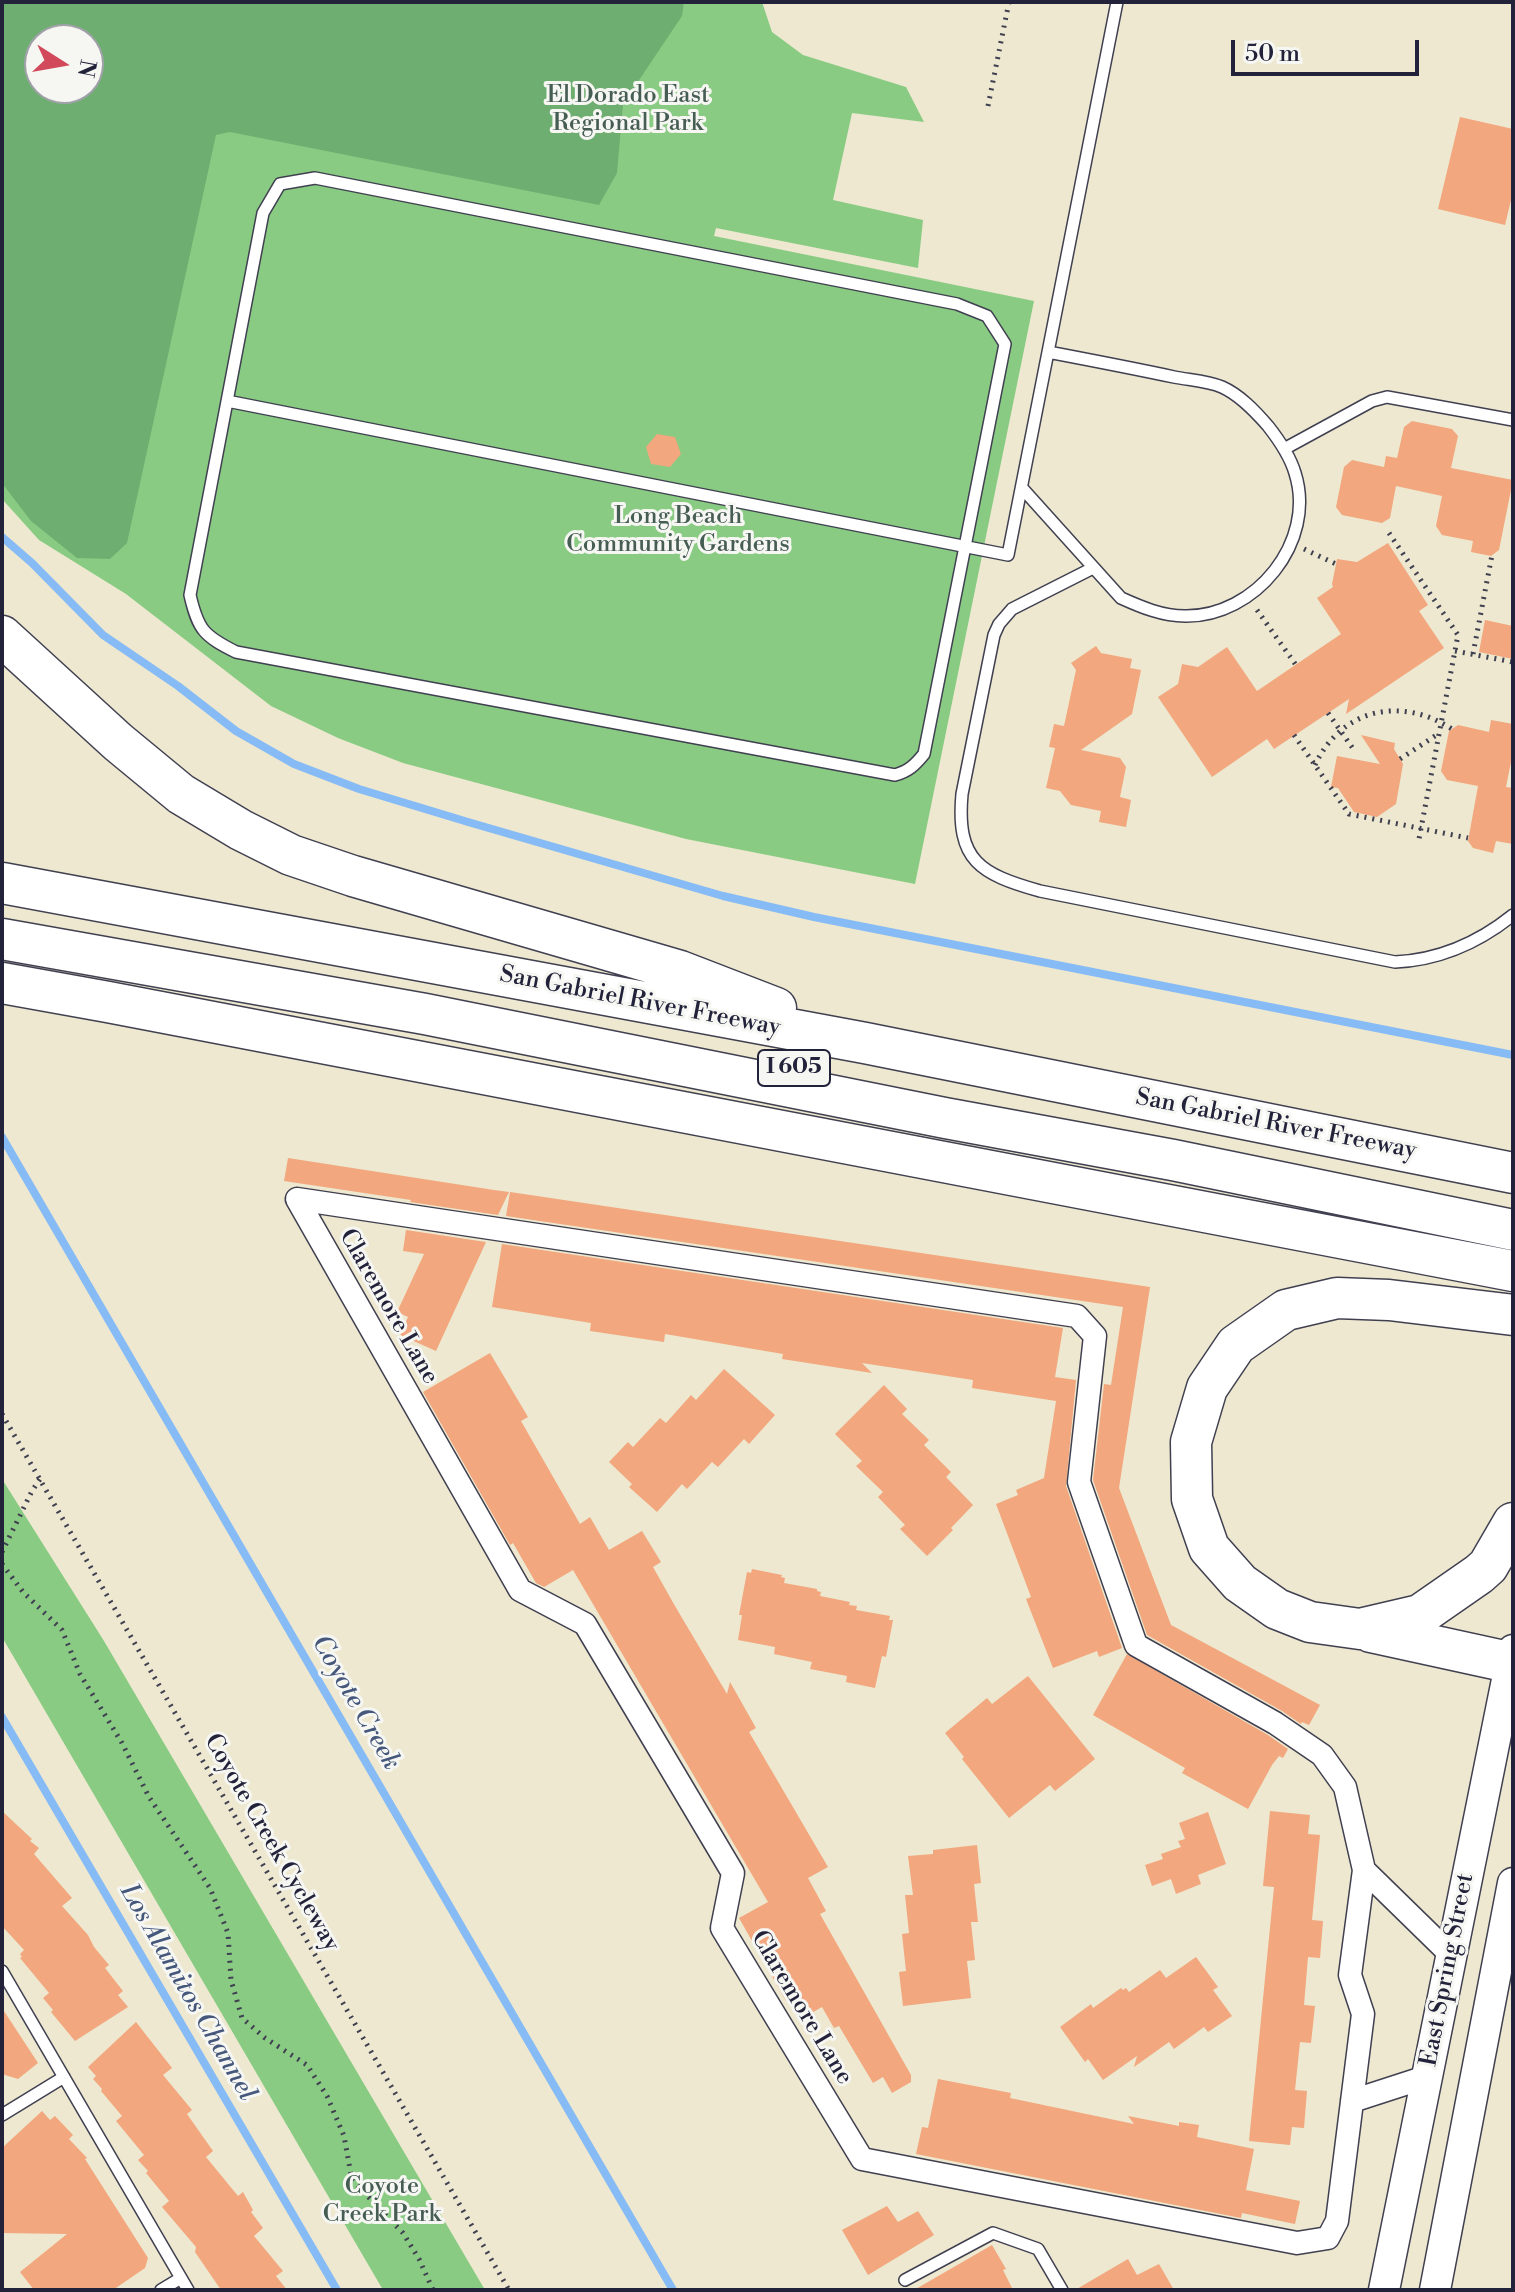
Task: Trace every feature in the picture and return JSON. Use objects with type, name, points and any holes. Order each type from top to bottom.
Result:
[{"type":"highway","points":[[2,636],[118,742],[181,794],[291,855],[353,876],[680,971],[865,1043]]},
{"type":"highway","name":"San Gabriel River Freeway","points":[[2,883],[865,1043],[1513,1173]]},
{"type":"highway","name":"I 605","points":[[2,919],[78,942],[425,1014],[1189,1163],[1513,1230]]},
{"type":"highway","name":"I 605","points":[[2,939],[78,942],[879,1084],[1513,1210]]},
{"type":"highway","points":[[2,983],[1513,1271]]},
{"type":"highway","points":[[1512,1659],[1310,1622],[1277,1609],[1240,1583],[1209,1548],[1192,1499],[1191,1442],[1207,1388],[1236,1345],[1286,1310],[1337,1298],[1389,1300],[1513,1315]]},
{"type":"highway","points":[[1360,1629],[1424,1613],[1488,1566],[1513,1523]]},
{"type":"main road","name":"East Spring Street","points":[[1384,2290],[1512,1659]]},
{"type":"main road","name":"East Spring Street","points":[[1435,2290],[1513,1883]]},
{"type":"street","name":"Claremore Lane","points":[[297,1199],[1077,1316],[1095,1336],[1079,1482],[1136,1645],[1275,1723],[1322,1755],[1345,1787],[1364,1870],[1350,1975],[1363,2014],[1352,2101],[1337,2221],[1328,2238],[1297,2243],[862,2159],[722,1928],[733,1873],[585,1624],[520,1590],[297,1199]]},
{"type":"street","points":[[1364,1870],[1450,1954]]},
{"type":"street","points":[[1352,2101],[1426,2077]]},
{"type":"lane","points":[[227,401],[1008,555],[1117,2]]},
{"type":"lane","points":[[315,178],[957,304],[987,316],[1005,344],[924,754],[908,772],[895,775],[236,652],[209,639],[195,618],[190,595],[227,401],[263,213],[280,184],[315,178]]},
{"type":"lane","points":[[1022,488],[1121,598],[1165,614],[1202,614],[1230,606],[1248,596],[1276,571],[1291,543],[1297,523],[1299,498],[1296,474],[1284,449],[1254,409],[1221,387],[1048,352]]},
{"type":"lane","points":[[1284,449],[1372,401],[1387,397],[1513,420]]},
{"type":"lane","points":[[1093,568],[1012,609],[994,635],[960,810],[960,827],[976,863],[993,875],[1040,891],[1395,962],[1408,962],[1460,949],[1491,933],[1513,915]]},
{"type":"lane","points":[[2,1971],[188,2290]]},
{"type":"lane","points":[[2,2115],[64,2077]]},
{"type":"lane","points":[[905,2280],[993,2233],[1038,2249],[1062,2290]]},
{"type":"lane","points":[[161,2290],[181,2278]]},
{"type":"path","points":[[988,106],[1009,2]]},
{"type":"path","points":[[1389,533],[1458,635],[1418,844]]},
{"type":"path","points":[[1291,543],[1336,564]]},
{"type":"path","points":[[1473,654],[1492,555]]},
{"type":"path","points":[[1248,596],[1296,665]]},
{"type":"path","points":[[1455,651],[1513,662]]},
{"type":"path","points":[[1315,765],[1328,742],[1340,729],[1381,711],[1407,710],[1452,729]]},
{"type":"path","points":[[1328,713],[1354,750]]},
{"type":"path","points":[[1400,759],[1439,733]]},
{"type":"path","points":[[1294,735],[1349,814],[1468,838]]},
{"type":"path","name":"Coyote Creek Cycleway","points":[[2,1414],[509,2290]]},
{"type":"path","points":[[2,1552],[40,1479]]},
{"type":"path","points":[[2,1564],[23,1592],[62,1630],[80,1674],[122,1743],[149,1797],[210,1888],[228,1933],[231,1980],[242,2018],[265,2038],[307,2065],[327,2096],[344,2136],[352,2180],[403,2233],[433,2290]]},
{"type":"green space","name":"Long Beach Community Gardens","points":[[2,2],[762,2],[772,32],[803,55],[906,87],[924,122],[852,113],[833,200],[923,220],[918,268],[716,228],[714,236],[1034,301],[915,884],[686,839],[403,763],[338,738],[271,706],[126,594],[39,540],[2,499]]},
{"type":"green space","name":"El Dorado East Regional Park","points":[[2,2],[684,2],[682,16],[623,104],[617,173],[599,205],[230,132],[216,135],[127,543],[110,559],[77,558],[31,521],[2,483]]},
{"type":"green space","name":"Coyote Creek Park","points":[[2,1479],[104,1641],[485,2290],[383,2290],[2,1637]]},
{"type":"building","points":[[1460,117],[1513,129],[1513,192],[1505,225],[1438,209]]},
{"type":"building","points":[[1412,421],[1452,429],[1458,436],[1451,468],[1513,480],[1499,550],[1491,556],[1471,552],[1473,541],[1442,535],[1436,526],[1442,496],[1396,486],[1390,518],[1382,523],[1342,515],[1336,507],[1344,467],[1352,460],[1384,467],[1386,456],[1397,458],[1404,427]]},
{"type":"building","points":[[657,434],[675,437],[681,454],[670,467],[651,464],[646,447]]},
{"type":"building","points":[[1388,543],[1428,605],[1419,611],[1444,648],[1346,714],[1349,699],[1274,749],[1267,739],[1212,777],[1158,697],[1178,684],[1182,664],[1198,667],[1227,647],[1257,691],[1341,634],[1317,598],[1333,587],[1337,559],[1357,562]]},
{"type":"building","points":[[1485,620],[1513,626],[1513,659],[1479,652]]},
{"type":"building","points":[[1096,646],[1101,653],[1132,659],[1130,668],[1141,670],[1132,714],[1081,750],[1120,758],[1126,767],[1120,797],[1131,800],[1126,827],[1099,822],[1101,811],[1071,805],[1060,791],[1046,788],[1055,748],[1049,747],[1054,724],[1064,726],[1076,670],[1071,663]]},
{"type":"building","points":[[1491,720],[1513,724],[1513,752],[1506,787],[1513,788],[1513,844],[1496,841],[1493,853],[1473,848],[1468,841],[1478,786],[1447,780],[1441,771],[1449,731],[1458,725],[1489,732]]},
{"type":"building","points":[[1361,735],[1395,743],[1394,749],[1403,764],[1396,804],[1377,817],[1354,812],[1338,788],[1331,787],[1337,756],[1380,764]]},
{"type":"building","points":[[288,1158],[509,1192],[498,1215],[410,1202],[284,1181]]},
{"type":"building","points":[[510,1192],[1150,1287],[1119,1488],[1171,1625],[1320,1705],[1309,1725],[1301,1724],[1147,1635],[1093,1480],[1104,1384],[1111,1385],[1123,1307],[506,1216]]},
{"type":"building","points":[[406,1230],[486,1242],[436,1351],[400,1335],[408,1317],[397,1312],[424,1254],[403,1251]]},
{"type":"building","points":[[502,1244],[1063,1328],[1055,1377],[1076,1380],[1066,1486],[1122,1648],[1099,1657],[1097,1651],[1053,1668],[1026,1599],[1031,1597],[996,1504],[1018,1495],[1016,1490],[1044,1478],[1056,1401],[972,1388],[973,1380],[862,1363],[872,1373],[782,1359],[783,1354],[665,1334],[664,1342],[590,1331],[591,1323],[492,1307]]},
{"type":"building","points":[[490,1353],[528,1417],[521,1421],[580,1524],[590,1517],[609,1550],[642,1531],[661,1562],[653,1567],[675,1606],[727,1694],[730,1682],[756,1728],[749,1732],[828,1867],[808,1878],[826,1911],[820,1914],[911,2075],[911,2082],[892,2093],[883,2077],[873,2083],[839,2026],[834,2028],[822,2007],[801,2019],[790,1999],[786,2001],[739,1918],[768,1902],[573,1570],[544,1587],[536,1583],[513,1543],[510,1545],[423,1392]]},
{"type":"building","points":[[724,1369],[775,1415],[749,1444],[744,1439],[718,1467],[712,1462],[687,1489],[682,1484],[657,1512],[629,1487],[632,1484],[609,1462],[628,1442],[633,1447],[660,1418],[666,1423],[691,1395],[696,1400]]},
{"type":"building","points":[[884,1385],[907,1409],[902,1414],[929,1440],[924,1445],[951,1472],[946,1477],[973,1505],[927,1556],[900,1529],[905,1525],[878,1497],[883,1492],[856,1466],[862,1461],[835,1434]]},
{"type":"building","points":[[752,1569],[782,1575],[784,1583],[817,1589],[821,1592],[820,1596],[850,1602],[849,1605],[857,1606],[856,1610],[890,1616],[889,1620],[893,1620],[886,1657],[882,1656],[875,1688],[846,1682],[847,1676],[810,1669],[812,1662],[774,1654],[775,1647],[738,1640],[747,1572],[751,1573]]},
{"type":"building","points":[[1127,1654],[1288,1749],[1283,1758],[1279,1756],[1272,1765],[1248,1809],[1182,1773],[1185,1768],[1093,1715]]},
{"type":"building","points":[[1028,1676],[1095,1759],[1055,1791],[1050,1785],[1009,1818],[945,1733],[987,1698],[992,1704]]},
{"type":"building","points":[[2,1811],[39,1848],[34,1854],[72,1898],[62,1906],[88,1935],[109,1965],[105,1968],[123,1991],[118,1995],[128,2007],[75,2041],[43,1998],[49,1993],[20,1958],[24,1950],[2,1926]]},
{"type":"building","points":[[1270,1811],[1310,1815],[1308,1834],[1320,1835],[1312,1920],[1323,1921],[1320,1958],[1308,1957],[1304,2005],[1315,2006],[1311,2043],[1300,2042],[1295,2090],[1307,2091],[1304,2128],[1292,2127],[1290,2145],[1249,2141],[1274,1887],[1263,1886]]},
{"type":"building","points":[[1208,1812],[1226,1864],[1198,1875],[1201,1884],[1176,1894],[1171,1879],[1152,1886],[1145,1865],[1163,1859],[1161,1854],[1181,1847],[1178,1841],[1185,1839],[1179,1823]]},
{"type":"building","points":[[977,1845],[981,1883],[974,1884],[978,1922],[971,1922],[975,1960],[967,1961],[971,1998],[903,2006],[899,1972],[906,1971],[902,1934],[909,1933],[905,1895],[913,1895],[908,1856]]},
{"type":"building","points":[[1196,1957],[1218,1987],[1213,1990],[1232,2016],[1208,2032],[1204,2027],[1174,2049],[1169,2042],[1134,2067],[1137,2056],[1103,2080],[1088,2059],[1085,2062],[1060,2027],[1091,2004],[1093,2008],[1121,1988],[1129,1992],[1160,1970],[1166,1978]]},
{"type":"building","points":[[2,2008],[38,2063],[18,2079],[2,2074]]},
{"type":"building","points":[[136,2022],[172,2068],[163,2075],[192,2110],[187,2114],[213,2151],[206,2157],[238,2196],[243,2192],[253,2210],[251,2212],[263,2228],[254,2236],[283,2271],[276,2276],[287,2290],[221,2290],[195,2252],[196,2247],[162,2207],[169,2201],[138,2160],[144,2155],[116,2121],[122,2116],[101,2091],[93,2079],[96,2076],[88,2067]]},
{"type":"building","points":[[938,2079],[1011,2093],[1010,2098],[1134,2124],[1128,2116],[1179,2126],[1179,2122],[1199,2125],[1197,2137],[1254,2149],[1246,2190],[1300,2201],[1295,2224],[1242,2213],[1241,2218],[916,2154],[922,2127],[928,2128]]},
{"type":"building","points":[[42,2111],[50,2120],[55,2116],[73,2135],[69,2139],[87,2158],[148,2258],[145,2268],[113,2290],[34,2290],[20,2272],[67,2234],[2,2233],[2,2148]]},
{"type":"building","points":[[887,2206],[898,2222],[918,2211],[934,2235],[868,2275],[842,2230]]},
{"type":"building","points":[[992,2245],[1006,2269],[1003,2270],[1013,2290],[914,2290]]},
{"type":"building","points":[[1128,2259],[1137,2275],[1159,2264],[1174,2290],[1075,2290]]},
{"type":"waterway","points":[[2,537],[103,635],[178,686],[236,731],[294,764],[359,789],[723,896],[814,917],[1513,1055]]},
{"type":"waterway","name":"Coyote Creek","points":[[2,1137],[673,2290]]},
{"type":"waterway","name":"Los Alamitos Channel","points":[[2,1717],[337,2290]]}]
